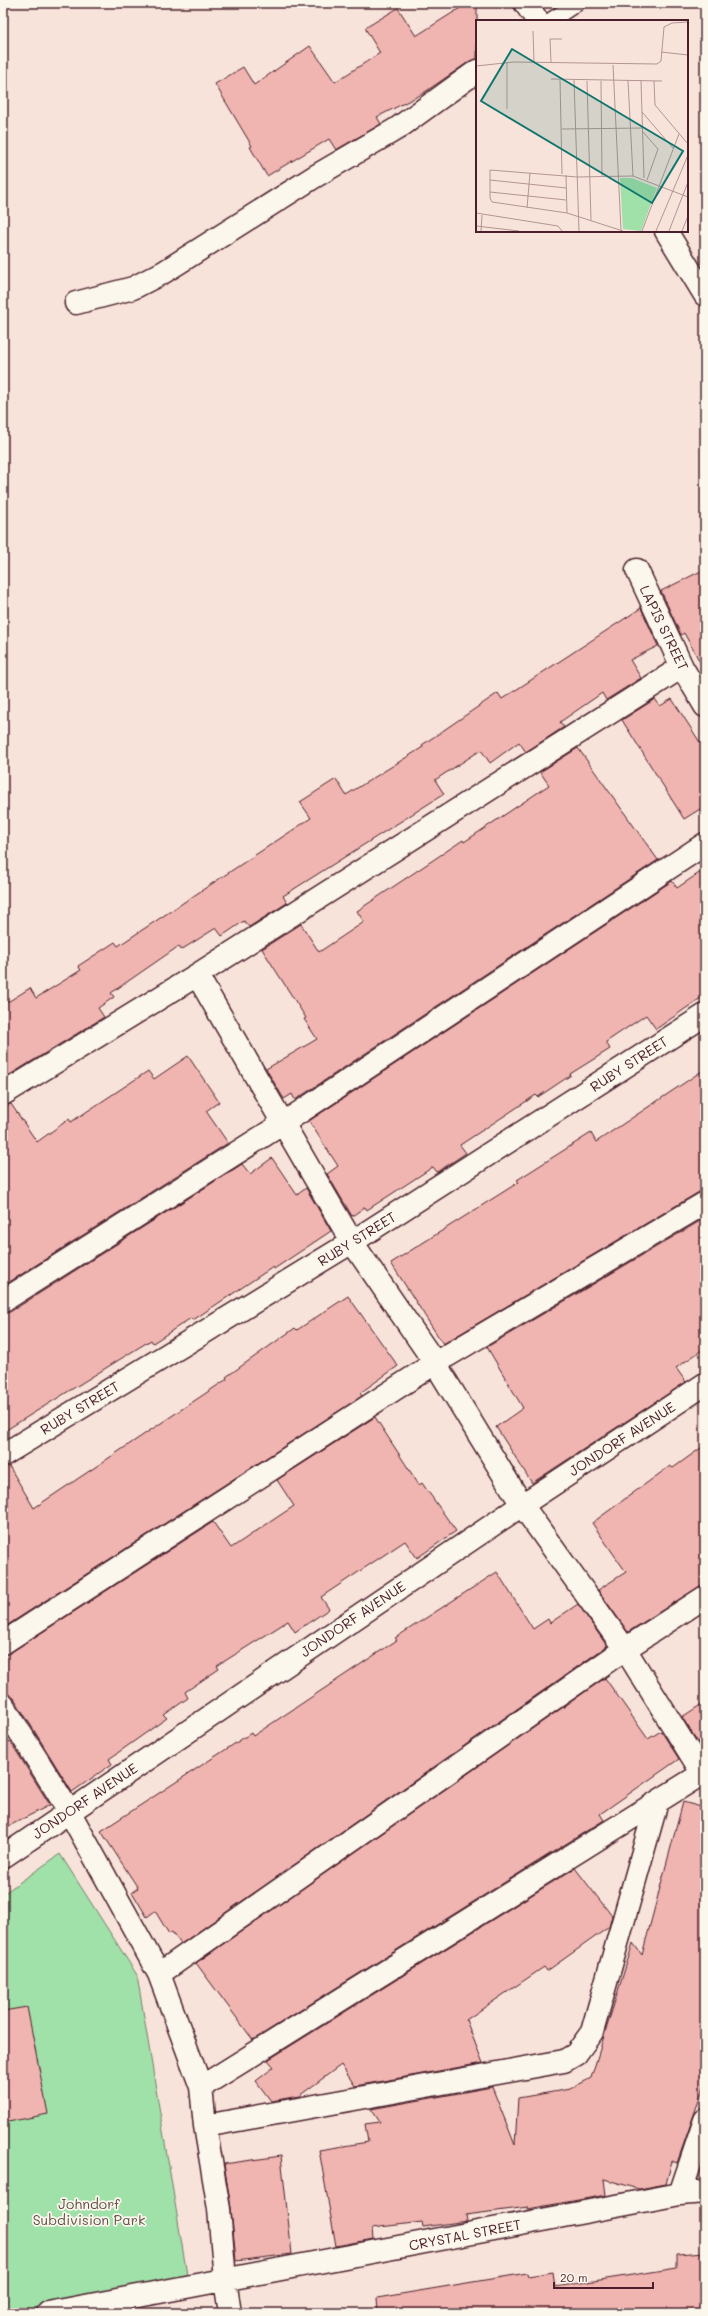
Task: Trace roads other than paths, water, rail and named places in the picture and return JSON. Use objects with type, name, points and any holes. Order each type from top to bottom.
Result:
[{"type":"street","points":[[525,3],[537,20]]},
{"type":"street","points":[[76,303],[133,288],[164,272],[314,177],[398,128],[476,73]]},
{"type":"street","points":[[667,232],[705,294]]},
{"type":"street","name":"LAPIS STREET","points":[[637,570],[682,667],[705,706]]},
{"type":"street","points":[[3,1094],[197,975],[682,667]]},
{"type":"street","points":[[3,1301],[282,1124],[705,844]]},
{"type":"street","points":[[197,975],[282,1124],[352,1242],[435,1363],[522,1505],[625,1649],[704,1773],[202,2087]]},
{"type":"street","name":"RUBY STREET","points":[[3,1455],[352,1242],[705,1015]]},
{"type":"street","points":[[3,1643],[435,1363],[705,1203]]},
{"type":"street","name":"JONDORF AVENUE","points":[[3,1857],[522,1505],[705,1384]]},
{"type":"street","points":[[159,1974],[625,1649],[705,1596]]},
{"type":"street","points":[[3,1705],[69,1811],[159,1974],[202,2087],[205,2126],[218,2209],[230,2313]]},
{"type":"street","points":[[205,2126],[564,2061],[576,2054],[592,2032],[657,1802]]},
{"type":"street","points":[[680,2194],[705,2120]]},
{"type":"street","name":"CRYSTAL STREET","points":[[48,2313],[680,2194],[705,2192]]},
{"type":"lane","points":[[552,20],[577,3]]},
{"type":"park label","name":"Johndorf Subdivision Park","points":[[89,2212]]}]
